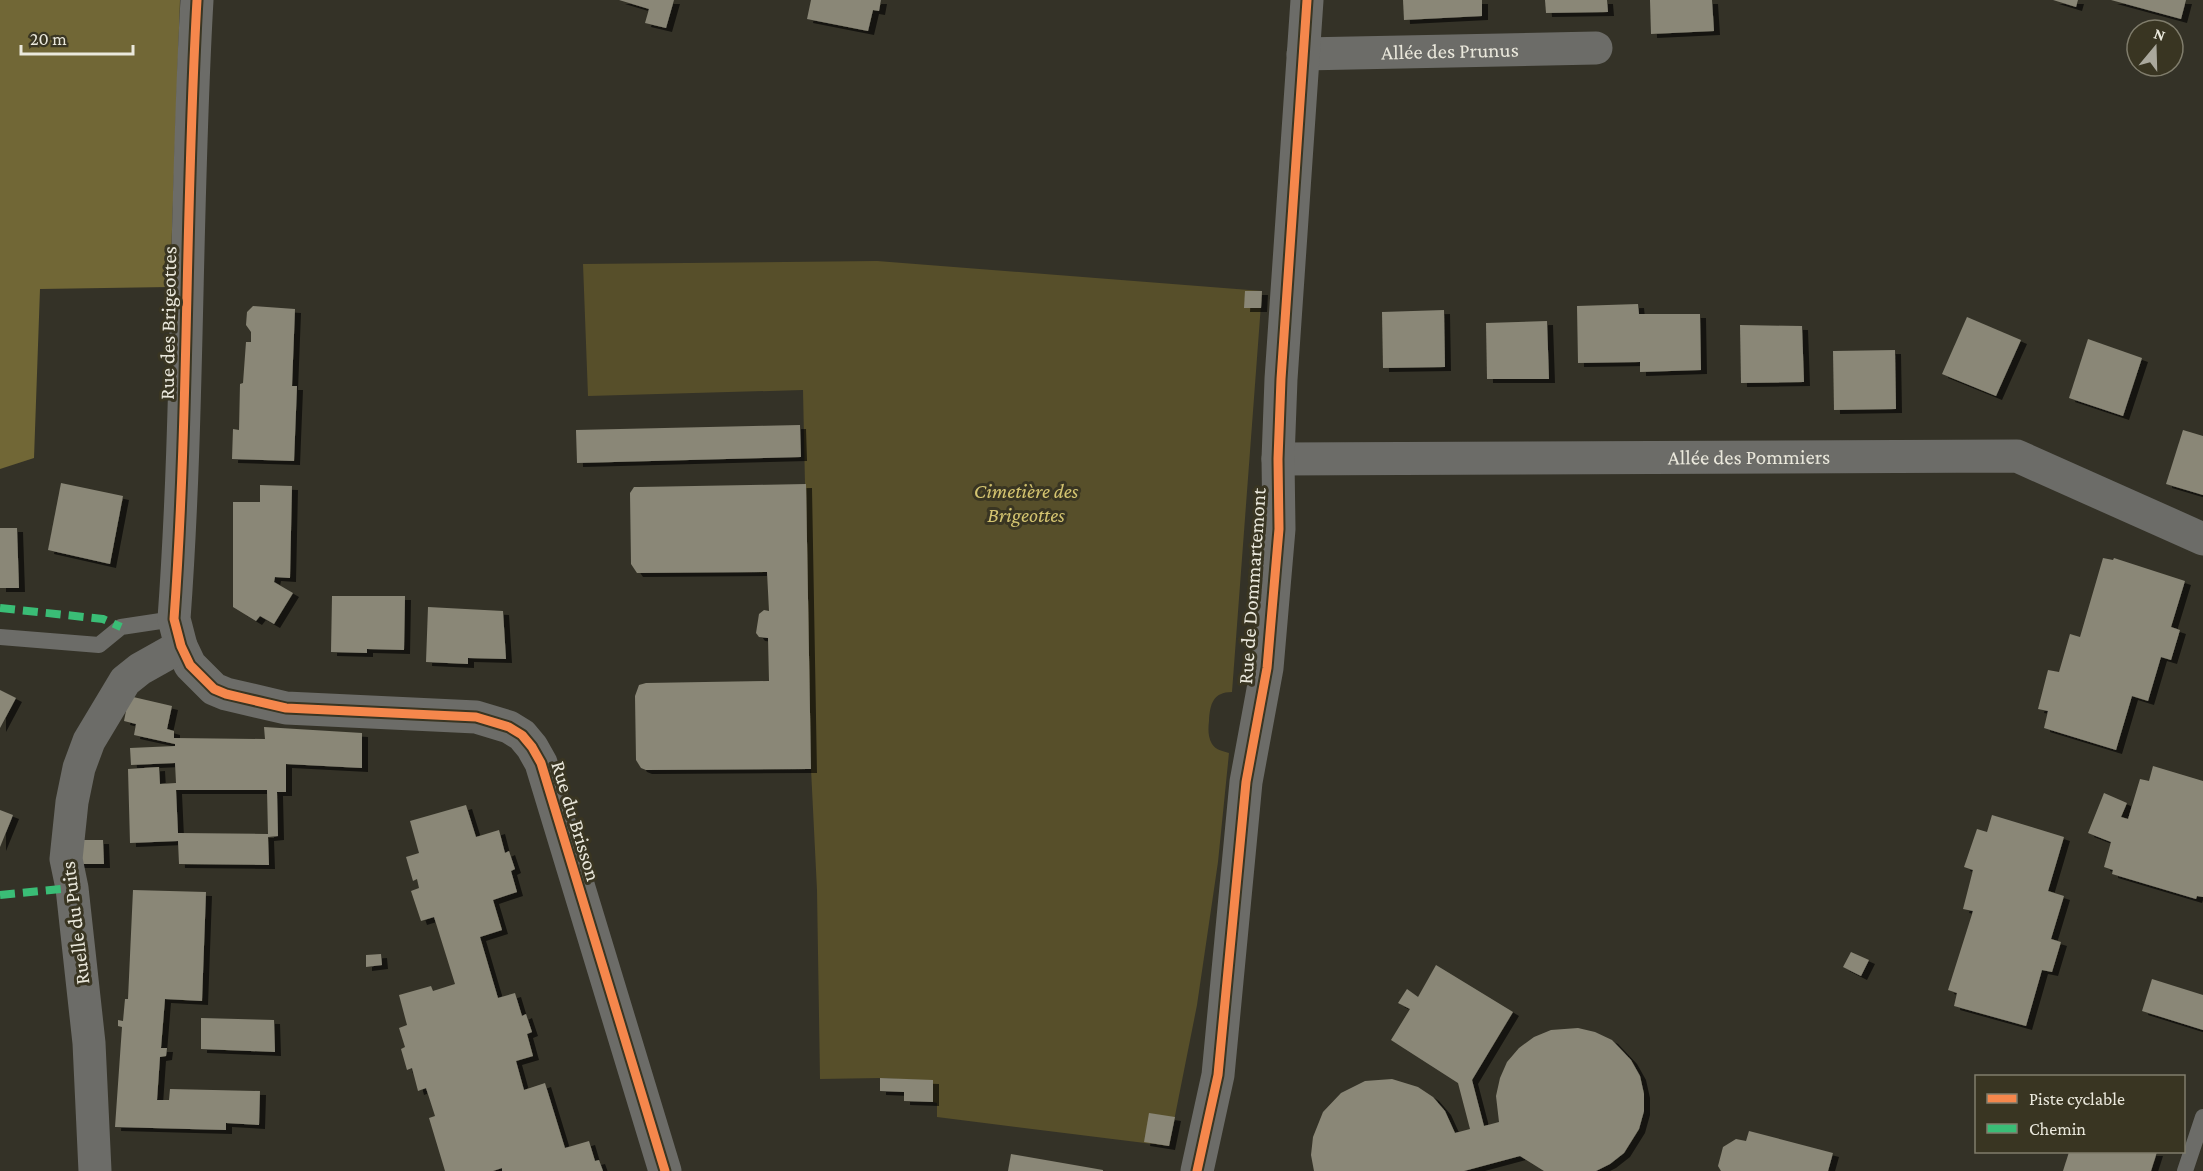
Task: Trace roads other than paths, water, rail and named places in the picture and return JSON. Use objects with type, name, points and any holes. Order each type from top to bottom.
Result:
[{"type":"street","name":"Rue des Brigeottes","points":[[177,633],[192,90],[197,0]]},
{"type":"street","name":"Rue de Dommartemont","points":[[1197,1171],[1218,1075],[1246,782],[1267,668],[1279,529],[1278,459],[1281,379],[1307,0]]},
{"type":"street","name":"Allée des Prunus","points":[[1303,54],[1596,48]]},
{"type":"street","name":"Allée des Pommiers","points":[[1278,459],[2017,456],[2203,539]]},
{"type":"street","name":"Ruelle du Puits","points":[[95,1171],[89,1043],[72,888],[66,859],[72,802],[79,768],[89,741],[125,681],[177,633]]},
{"type":"street","name":"Rue du Brisson","points":[[177,633],[190,665],[214,689],[226,694],[286,708],[476,717],[509,727],[522,735],[541,763],[665,1171]]},
{"type":"lane","points":[[0,637],[99,645],[121,627],[177,633]]},
{"type":"lane","points":[[2185,1171],[2203,1117]]},
{"type":"park label","name":"Cimetière des Brigeottes","points":[[1026,503]]}]
